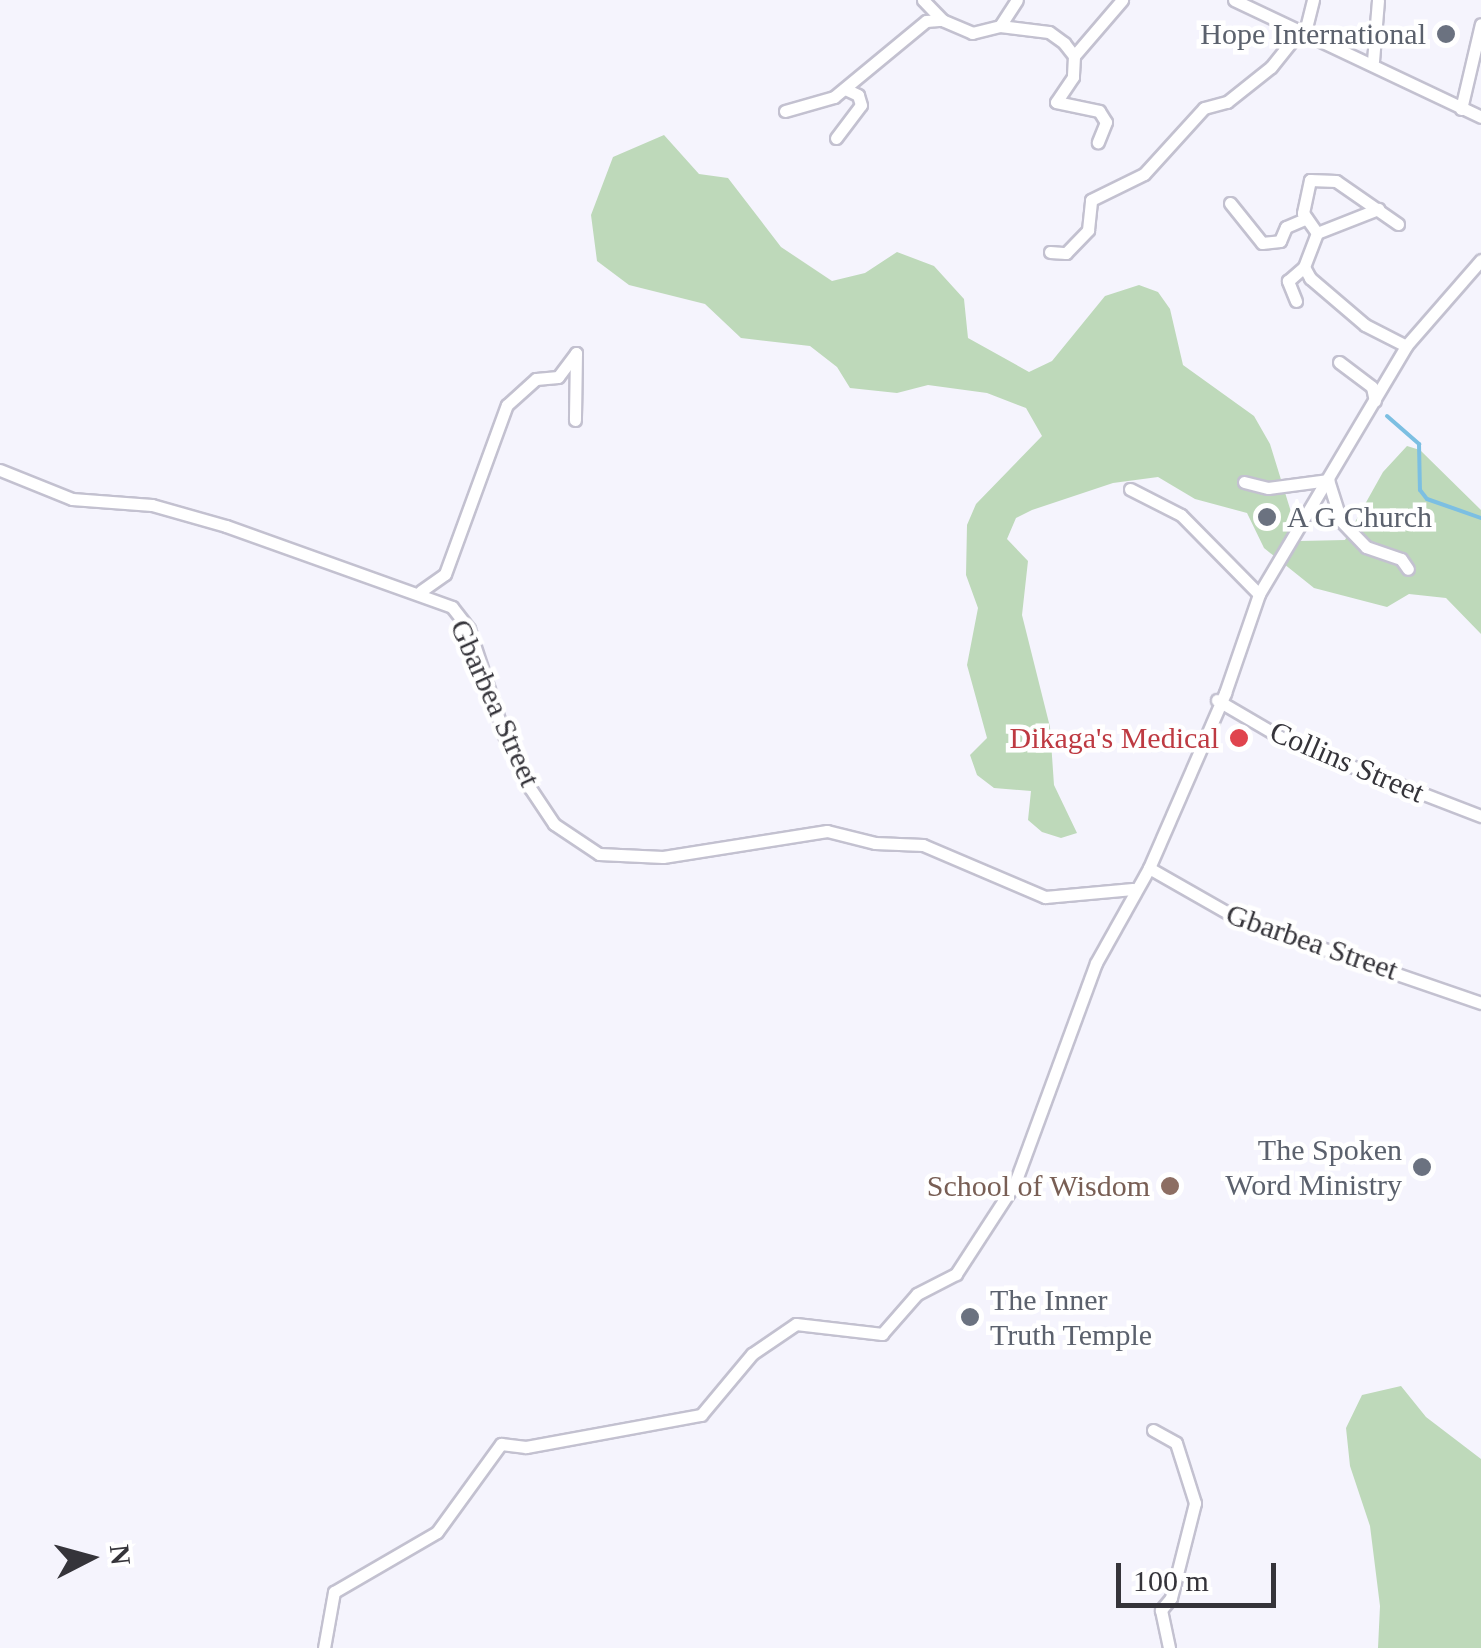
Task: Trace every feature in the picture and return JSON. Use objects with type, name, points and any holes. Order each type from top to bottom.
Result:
[{"type":"street","points":[[923,0],[960,32],[1000,26],[1049,32],[1074,56]]},
{"type":"street","points":[[1000,26],[1017,0]]},
{"type":"street","points":[[1098,142],[1106,122],[1099,111],[1056,102],[1072,78],[1074,56],[1122,0]]},
{"type":"street","points":[[1234,0],[1373,61],[1481,117]]},
{"type":"street","points":[[1050,252],[1066,252],[1088,230],[1091,200],[1144,174],[1204,108],[1227,102],[1271,68],[1302,32],[1313,0]]},
{"type":"street","points":[[1365,0],[1378,4],[1373,61]]},
{"type":"street","points":[[845,90],[844,82],[926,21],[942,20]]},
{"type":"street","points":[[1461,108],[1481,24]]},
{"type":"street","points":[[785,111],[845,90],[858,94],[860,105],[836,138]]},
{"type":"street","points":[[1317,233],[1305,219],[1310,180],[1328,178],[1398,224]]},
{"type":"street","points":[[1230,203],[1262,242],[1280,241],[1286,227],[1305,219]]},
{"type":"street","points":[[1296,301],[1288,281],[1304,267],[1317,233],[1378,209]]},
{"type":"street","points":[[324,1648],[334,1592],[437,1532],[501,1444],[526,1447],[701,1415],[752,1354],[796,1324],[882,1334],[917,1294],[956,1274],[1016,1183],[1078,1006],[1146,871],[1217,700],[1226,693],[1258,594],[1406,346],[1481,260]]},
{"type":"street","points":[[1304,267],[1364,325],[1406,346]]},
{"type":"street","points":[[421,591],[446,574],[508,405],[536,379],[558,377],[576,353],[575,420]]},
{"type":"street","points":[[1339,362],[1372,387],[1375,401]]},
{"type":"street","name":"Gbarbea Street","points":[[0,470],[72,498],[152,505],[226,526],[316,563],[421,591],[452,607],[469,629],[504,735],[554,824],[599,854],[662,858],[827,830],[876,843],[922,845],[1044,898],[1130,893],[1146,871],[1240,920],[1481,1003]]},
{"type":"street","points":[[1244,482],[1268,488],[1328,480]]},
{"type":"street","points":[[1328,480],[1341,521],[1366,547],[1400,559],[1408,570]]},
{"type":"street","points":[[1130,489],[1181,515],[1258,594]]},
{"type":"street","name":"Collins Street","points":[[1217,700],[1289,742],[1481,816]]},
{"type":"street","points":[[1153,1430],[1176,1443],[1195,1503],[1171,1598],[1160,1610],[1168,1648]]},
{"type":"green space","points":[[664,135],[699,174],[728,178],[781,247],[832,281],[865,273],[897,252],[934,266],[964,299],[968,338],[1029,372],[1052,361],[1105,296],[1139,285],[1158,292],[1170,309],[1183,365],[1254,416],[1270,444],[1300,541],[1345,540],[1383,472],[1407,446],[1420,450],[1481,510],[1481,634],[1446,598],[1409,594],[1387,607],[1314,588],[1264,548],[1247,513],[1195,499],[1158,477],[1113,483],[1032,510],[1016,518],[1007,539],[1028,561],[1022,615],[1050,727],[1054,785],[1077,833],[1061,838],[1042,832],[1028,820],[1031,791],[994,788],[977,775],[970,755],[987,738],[967,665],[978,608],[966,575],[967,525],[976,504],[1042,436],[1026,408],[987,393],[928,385],[897,393],[850,388],[837,367],[810,346],[741,338],[705,304],[629,285],[597,261],[591,215],[613,157]]},
{"type":"green space","points":[[1401,1386],[1426,1417],[1481,1459],[1481,1648],[1378,1648],[1380,1606],[1370,1526],[1350,1466],[1346,1428],[1362,1395]]},
{"type":"waterway","points":[[1387,416],[1419,444],[1420,490],[1427,499],[1481,518]]},
{"type":"place","name":"Hope International","points":[[1446,34]]},
{"type":"place","name":"A G Church","points":[[1267,517]]},
{"type":"place","name":"Dikaga's Medical","points":[[1239,738]]},
{"type":"place","name":"The Spoken Word Ministry","points":[[1422,1167]]},
{"type":"place","name":"School of Wisdom","points":[[1170,1186]]},
{"type":"place","name":"The Inner Truth Temple","points":[[970,1317]]}]
